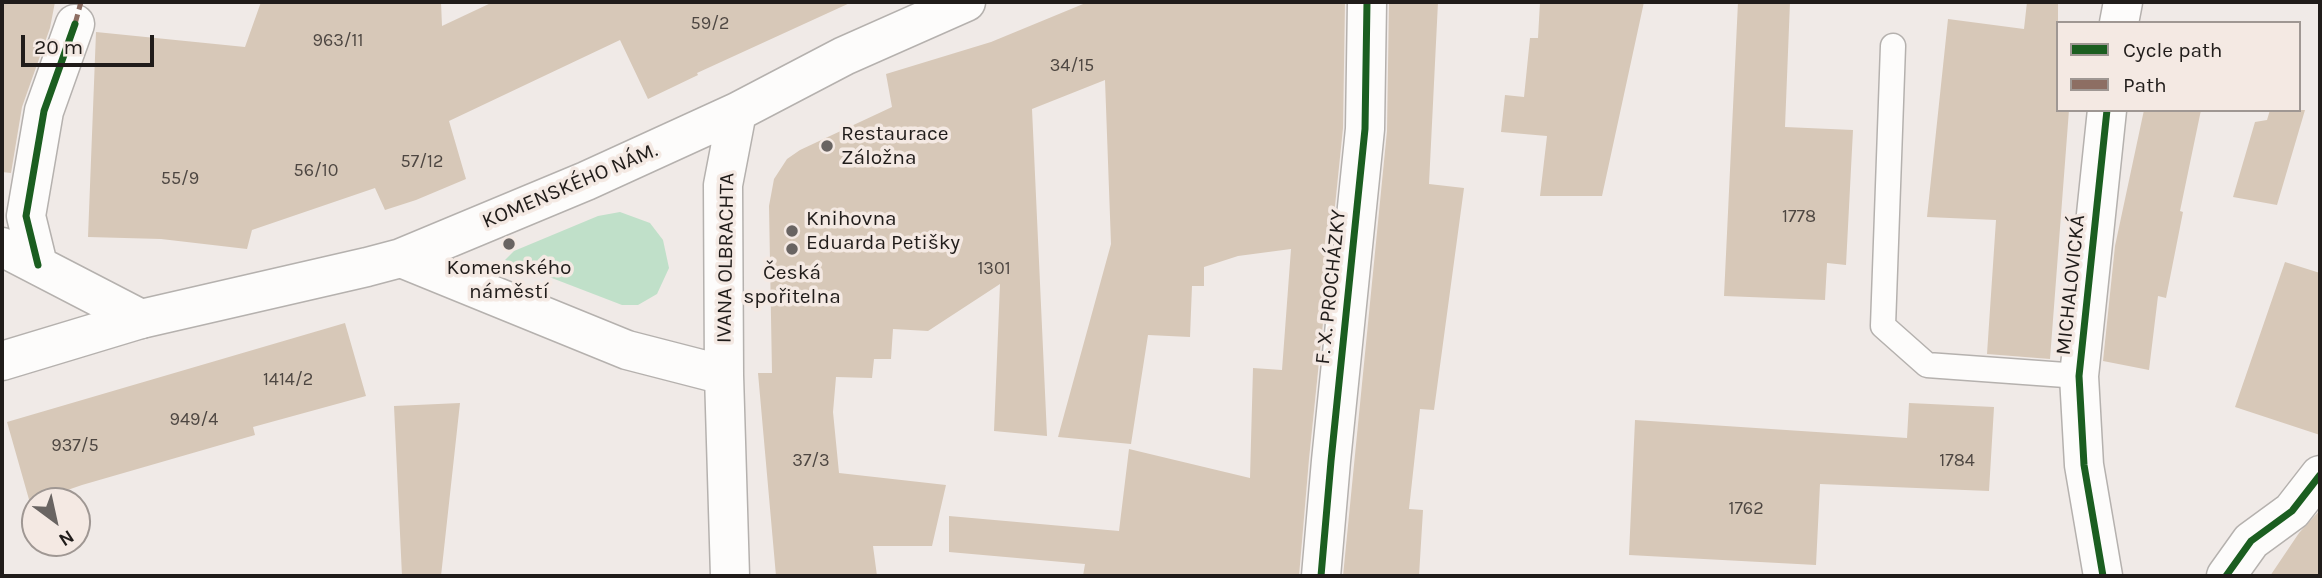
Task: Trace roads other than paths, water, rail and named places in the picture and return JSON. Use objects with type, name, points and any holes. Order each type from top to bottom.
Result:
[{"type":"main road","points":[[737,112],[844,56],[966,2]]},
{"type":"main road","name":"F. X. PROCHÁZKY","points":[[1321,576],[1365,129],[1367,2]]},
{"type":"main road","points":[[2119,21],[2123,2]]},
{"type":"main road","points":[[38,265],[26,216],[44,111],[75,24]]},
{"type":"main road","name":"KOMENSKÉHO NÁM.","points":[[2,361],[141,319],[401,258],[586,181],[737,112]]},
{"type":"main road","name":"IVANA OLBRACHTA","points":[[730,576],[724,375],[723,185],[737,112]]},
{"type":"main road","name":"MICHALOVICKÁ","points":[[2103,576],[2084,465],[2079,376],[2107,112]]},
{"type":"main road","points":[[2,247],[141,319]]},
{"type":"main road","points":[[401,258],[627,350],[724,375]]},
{"type":"main road","points":[[2226,576],[2251,541],[2292,512],[2320,475]]},
{"type":"lane","points":[[1893,46],[1883,326],[1927,365],[2079,376]]},
{"type":"place","name":"Restaurace Záložna","points":[[827,146]]},
{"type":"place","name":"Knihovna Eduarda Petišky","points":[[792,231]]},
{"type":"place","name":"Komenského náměstí","points":[[509,244]]},
{"type":"place","name":"Česká spořitelna","points":[[792,249]]}]
